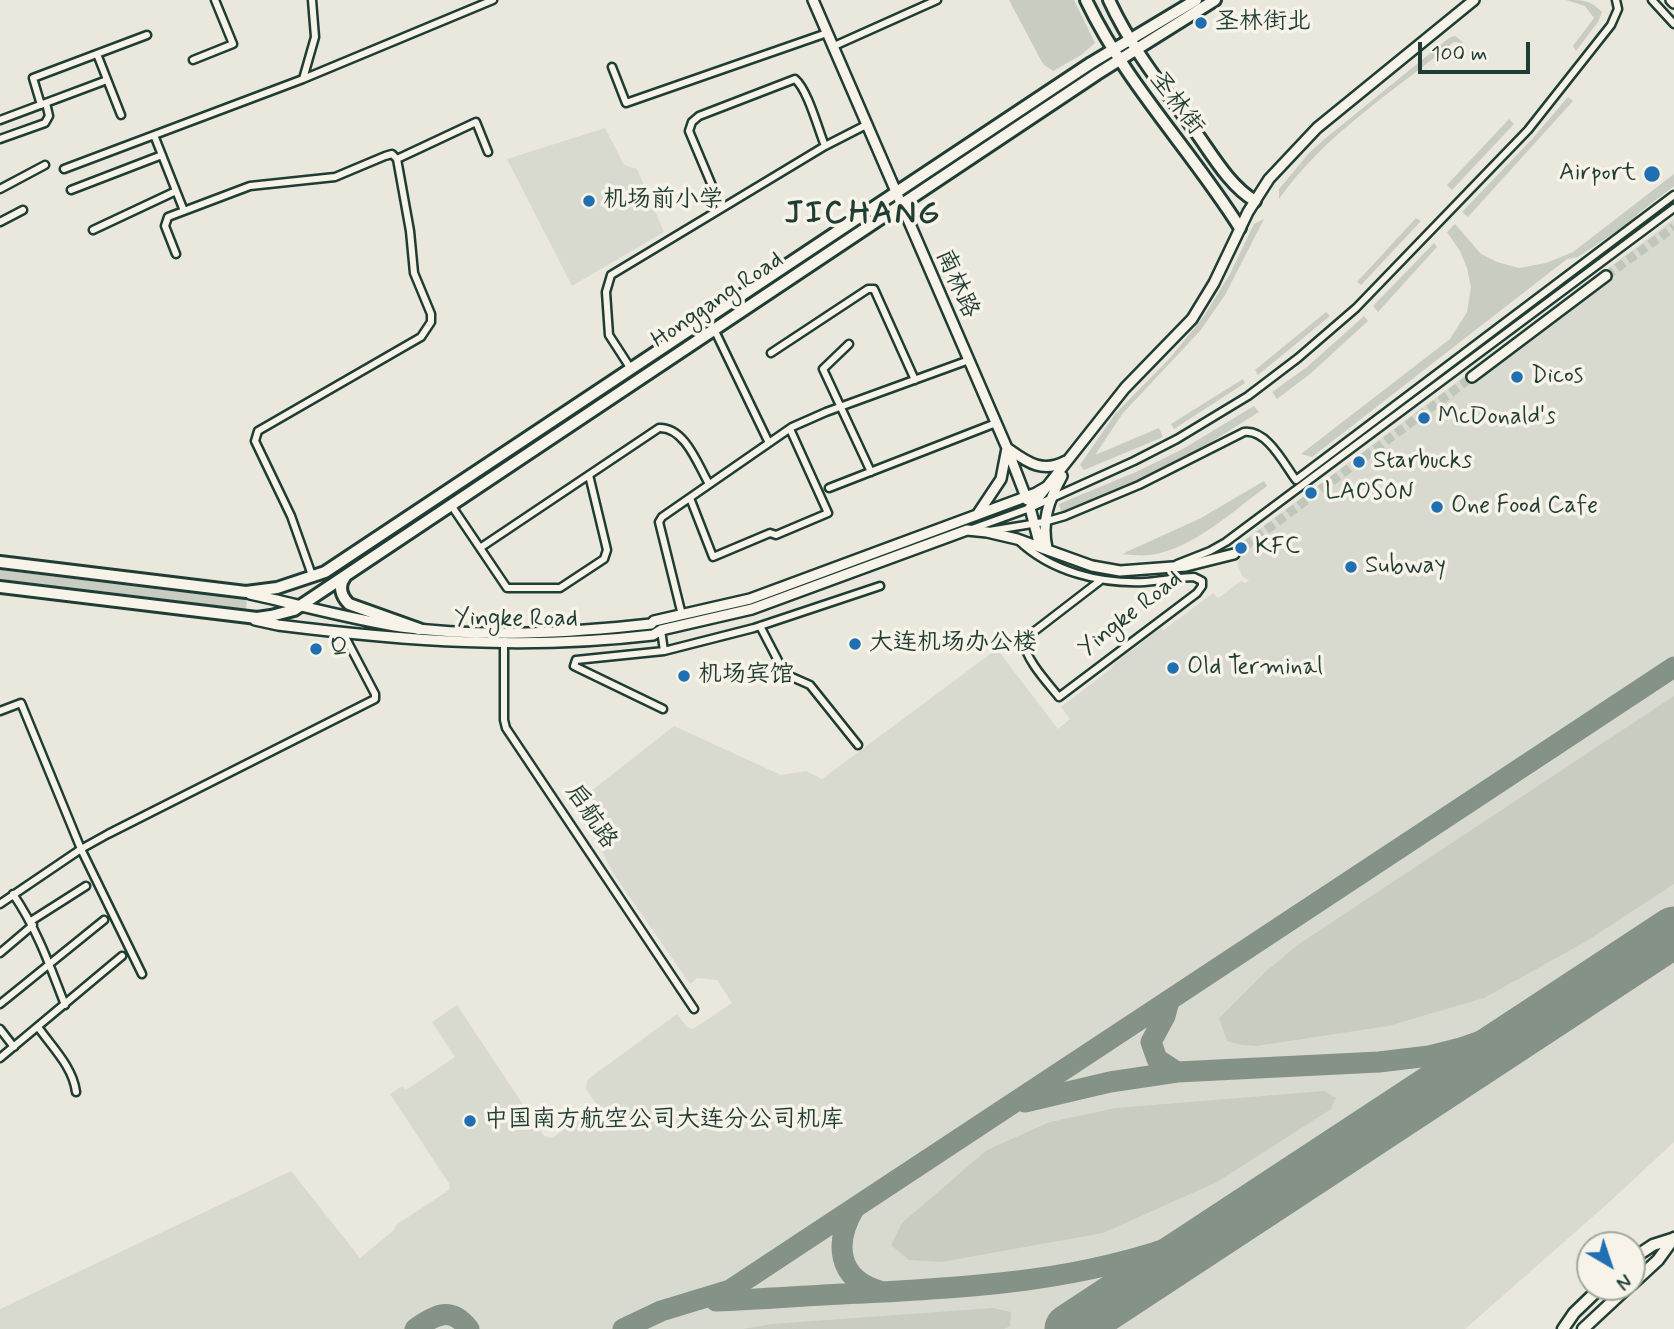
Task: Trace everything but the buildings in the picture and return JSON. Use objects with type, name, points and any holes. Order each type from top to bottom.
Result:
[{"type":"highway","name":"圣林街","points":[[1086,0],[1116,55],[1240,229]]},
{"type":"highway","name":"圣林街","points":[[1109,0],[1133,44],[1234,184],[1255,201]]},
{"type":"highway","name":"Honggang Road","points":[[234,590],[262,591],[313,578],[333,568],[896,193],[1116,55],[1196,0]]},
{"type":"highway","name":"Honggang Road","points":[[1133,44],[1215,0]]},
{"type":"highway","name":"Honggang Road","points":[[238,615],[271,617],[300,605],[901,205],[1116,55]]},
{"type":"highway","name":"Yingke Road","points":[[0,562],[234,590]]},
{"type":"highway","points":[[347,574],[341,589],[349,604],[419,629]]},
{"type":"highway","name":"Yingke Road","points":[[0,587],[238,615]]},
{"type":"main road","name":"南林路","points":[[813,0],[1007,448],[1030,508]]},
{"type":"main road","points":[[1044,547],[1040,523],[1030,508],[1125,388],[1192,319],[1269,179],[1317,128],[1474,0]]},
{"type":"main road","points":[[1472,377],[1606,276]]},
{"type":"main road","points":[[976,515],[1001,479],[1007,448],[1038,467],[1049,468],[1070,459]]},
{"type":"main road","points":[[1040,523],[1070,459]]},
{"type":"main road","name":"Yingke Road","points":[[234,590],[419,629],[504,632],[651,624],[654,621],[743,601],[1026,497],[1048,486]]},
{"type":"main road","name":"Yingke Road","points":[[238,615],[278,625],[455,643],[504,644],[613,639],[653,635],[752,609],[967,530],[1017,539],[1092,566],[1120,571],[1162,569],[1208,562],[1234,554]]},
{"type":"main road","points":[[1646,1250],[1674,1239]]},
{"type":"main road","points":[[1646,1271],[1674,1239]]},
{"type":"main road","points":[[1563,1329],[1574,1312],[1586,1301]]},
{"type":"main road","points":[[1583,1329],[1613,1301]]},
{"type":"street","points":[[193,60],[233,44],[215,0]]},
{"type":"street","points":[[303,79],[315,37],[312,0]]},
{"type":"street","points":[[64,170],[303,79],[493,0]]},
{"type":"street","points":[[832,47],[937,0]]},
{"type":"street","points":[[967,530],[1030,508],[1177,439],[1248,396],[1298,358],[1347,317],[1528,130],[1611,25],[1618,9],[1616,0]]},
{"type":"street","points":[[1652,0],[1674,24]]},
{"type":"street","points":[[612,67],[626,103],[827,33]]},
{"type":"street","points":[[0,139],[45,123],[49,116],[33,78],[147,35]]},
{"type":"street","points":[[97,54],[121,115]]},
{"type":"street","points":[[721,207],[689,131],[692,122],[699,116],[795,79],[804,93],[825,146]]},
{"type":"street","points":[[0,120],[107,80]]},
{"type":"street","points":[[397,159],[476,122],[488,152]]},
{"type":"street","points":[[631,369],[609,335],[606,292],[611,275],[721,207],[868,124]]},
{"type":"street","points":[[154,135],[184,211]]},
{"type":"street","points":[[176,254],[165,226],[168,217],[250,186],[335,177],[385,156],[392,154],[397,159],[410,231],[414,273],[431,314],[428,330],[421,338],[258,431],[255,436],[291,516],[313,578]]},
{"type":"street","points":[[71,190],[162,155]]},
{"type":"street","points":[[0,189],[45,165]]},
{"type":"street","points":[[93,230],[176,191]]},
{"type":"street","points":[[987,532],[1040,523],[1139,485],[1244,432],[1260,434],[1296,480],[1674,195]]},
{"type":"street","points":[[1162,569],[1226,542],[1674,208]]},
{"type":"street","points":[[1,220],[23,210]]},
{"type":"street","points":[[771,353],[868,289],[874,289],[915,380]]},
{"type":"street","points":[[714,329],[769,443]]},
{"type":"street","points":[[849,344],[823,369],[871,472]]},
{"type":"street","points":[[682,616],[659,522],[662,517],[790,429],[839,407],[969,360]]},
{"type":"street","points":[[830,488],[996,423]]},
{"type":"street","points":[[480,548],[659,428],[668,428],[677,433],[709,484]]},
{"type":"street","points":[[690,498],[713,557],[828,513],[790,429]]},
{"type":"street","points":[[450,505],[507,589],[560,589],[604,559],[607,550],[589,475]]},
{"type":"street","name":"Yingke Road","points":[[1017,539],[1043,559],[1090,578],[1137,582],[1194,577],[1200,579],[1202,586],[1197,593],[1059,697],[1029,654],[1023,640],[1101,580]]},
{"type":"street","points":[[663,709],[575,666],[576,660],[664,651],[760,626],[880,586]]},
{"type":"street","points":[[760,626],[785,674],[810,685],[858,745]]},
{"type":"street","points":[[661,631],[664,651]]},
{"type":"street","name":"启航路","points":[[504,632],[506,728],[694,1009]]},
{"type":"street","points":[[0,904],[81,849],[375,699],[375,694],[343,633]]},
{"type":"street","points":[[0,711],[21,703],[81,849],[142,974]]},
{"type":"street","points":[[0,954],[32,923],[86,886]]},
{"type":"street","points":[[13,894],[32,923],[65,1005]]},
{"type":"street","points":[[0,1004],[104,920]]},
{"type":"street","points":[[0,1058],[122,956]]},
{"type":"street","points":[[38,1027],[75,1080],[76,1091]]},
{"type":"street","points":[[0,1029],[14,1047]]},
{"type":"shaded area","points":[[1009,0],[1074,0],[1095,43],[1081,55],[1053,71],[1043,64]]},
{"type":"shaded area","points":[[1566,0],[1586,2],[1602,12],[1598,22],[1576,51],[1573,46],[1594,18],[1585,6]]},
{"type":"shaded area","points":[[1455,36],[1464,43],[1454,42],[1338,134],[1297,176],[1279,199],[1279,189],[1309,153],[1449,38]]},
{"type":"shaded area","points":[[1568,97],[1573,101],[1468,217],[1462,212],[1533,138]]},
{"type":"shaded area","points":[[1509,119],[1514,124],[1452,190],[1447,185]]},
{"type":"shaded area","name":"机场前小学","points":[[605,128],[624,165],[637,169],[664,232],[572,286],[507,159]]},
{"type":"shaded area","points":[[1674,174],[1674,186],[1632,221],[1578,257],[1567,259],[1312,457],[1301,454],[1450,339],[1467,312],[1471,287],[1460,251],[1447,232],[1455,224],[1481,254],[1497,262],[1519,268],[1546,263],[1573,252]]},
{"type":"shaded area","points":[[1416,218],[1421,221],[1361,285],[1357,282]]},
{"type":"shaded area","points":[[1264,219],[1225,295],[1200,331],[1123,413],[1095,455],[1159,428],[1163,437],[1084,470],[1080,465],[1115,414],[1170,358],[1204,316],[1230,274],[1254,224]]},
{"type":"shaded area","points":[[1674,219],[1674,1142],[1465,1329],[0,1329],[0,1309],[291,1171],[360,1258],[394,1230],[396,1225],[449,1190],[450,1185],[390,1094],[402,1086],[406,1090],[455,1057],[432,1022],[457,1005],[544,1136],[552,1138],[597,1105],[586,1089],[587,1080],[677,1014],[687,1027],[693,1029],[732,1003],[717,980],[697,978],[690,984],[613,873],[602,851],[572,806],[674,726],[781,775],[806,771],[822,779],[997,649],[1058,729],[1070,719],[1061,707],[1112,668],[1111,666],[1213,593],[1218,598],[1241,581],[1246,583],[1249,580],[1242,576],[1237,563],[1239,561],[1231,550],[1469,373],[1476,380],[1609,280],[1603,272]]},
{"type":"shaded area","points":[[1434,243],[1437,247],[1378,312],[1373,306]]},
{"type":"shaded area","points":[[1326,312],[1330,316],[1258,375],[1255,370]]},
{"type":"shaded area","points":[[1364,316],[1368,321],[1310,374],[1277,399],[1272,392],[1307,367]]},
{"type":"shaded area","points":[[1243,379],[1245,383],[1174,429],[1171,424]]},
{"type":"shaded area","points":[[1254,406],[1259,412],[1200,449],[1130,484],[1062,513],[1059,504],[1181,450]]},
{"type":"shaded area","points":[[1264,481],[1267,486],[1197,537],[1166,552],[1150,555],[1122,554],[1201,518]]},
{"type":"shaded area","points":[[0,570],[247,600],[246,609],[0,579]]},
{"type":"shaded area","points":[[1674,696],[1674,884],[1585,942],[1484,998],[1388,1026],[1256,1046],[1227,1041],[1219,1018],[1264,973],[1299,944]]},
{"type":"shaded area","points":[[1324,1091],[1336,1098],[1331,1109],[1217,1182],[1103,1233],[941,1262],[909,1260],[891,1245],[902,1223],[987,1150],[1050,1122],[1116,1108]]},
{"type":"shaded area","points":[[993,1308],[1011,1312],[1010,1326],[1004,1329],[743,1329],[772,1324]]},
{"type":"taxiway","points":[[623,1329],[661,1311],[730,1290],[1674,667]]},
{"type":"taxiway","points":[[1169,1001],[1165,1016],[1151,1042],[1157,1059],[1177,1072]]},
{"type":"taxiway","points":[[1025,1102],[1110,1082],[1177,1072],[1379,1062],[1429,1056],[1542,1020]]},
{"type":"taxiway","points":[[716,1301],[947,1288],[1068,1273],[1108,1265],[1188,1241],[1226,1223],[1286,1188]]},
{"type":"taxiway","points":[[854,1209],[844,1234],[843,1258],[855,1278],[880,1291]]},
{"type":"taxiway","points":[[415,1329],[430,1319],[443,1315],[456,1317],[469,1329]]},
{"type":"runway","points":[[1070,1329],[1674,932]]},
{"type":"tunnel","points":[[1606,276],[1674,227]]},
{"type":"tunnel","points":[[1234,554],[1472,377]]},
{"type":"place","name":"圣林街北","points":[[1201,23]]},
{"type":"place","name":"Airport","points":[[1652,174]]},
{"type":"place","name":"机场前小学","points":[[589,201]]},
{"type":"place","name":"Dicos","points":[[1517,377]]},
{"type":"place","name":"McDonald's","points":[[1424,418]]},
{"type":"place","name":"Starbucks","points":[[1359,462]]},
{"type":"place","name":"LAOSON","points":[[1311,493]]},
{"type":"place","name":"One Food Cafe","points":[[1437,507]]},
{"type":"place","name":"KFC","points":[[1241,548]]},
{"type":"place","name":"Subway","points":[[1351,567]]},
{"type":"place","name":"大连机场办公楼","points":[[855,644]]},
{"type":"place","name":"Q","points":[[316,649]]},
{"type":"place","name":"Old Terminal","points":[[1173,668]]},
{"type":"place","name":"机场宾馆","points":[[684,676]]},
{"type":"place","name":"中国南方航空公司大连分公司机库","points":[[470,1121]]},
{"type":"district","name":"JICHANG","points":[[863,215]]}]
